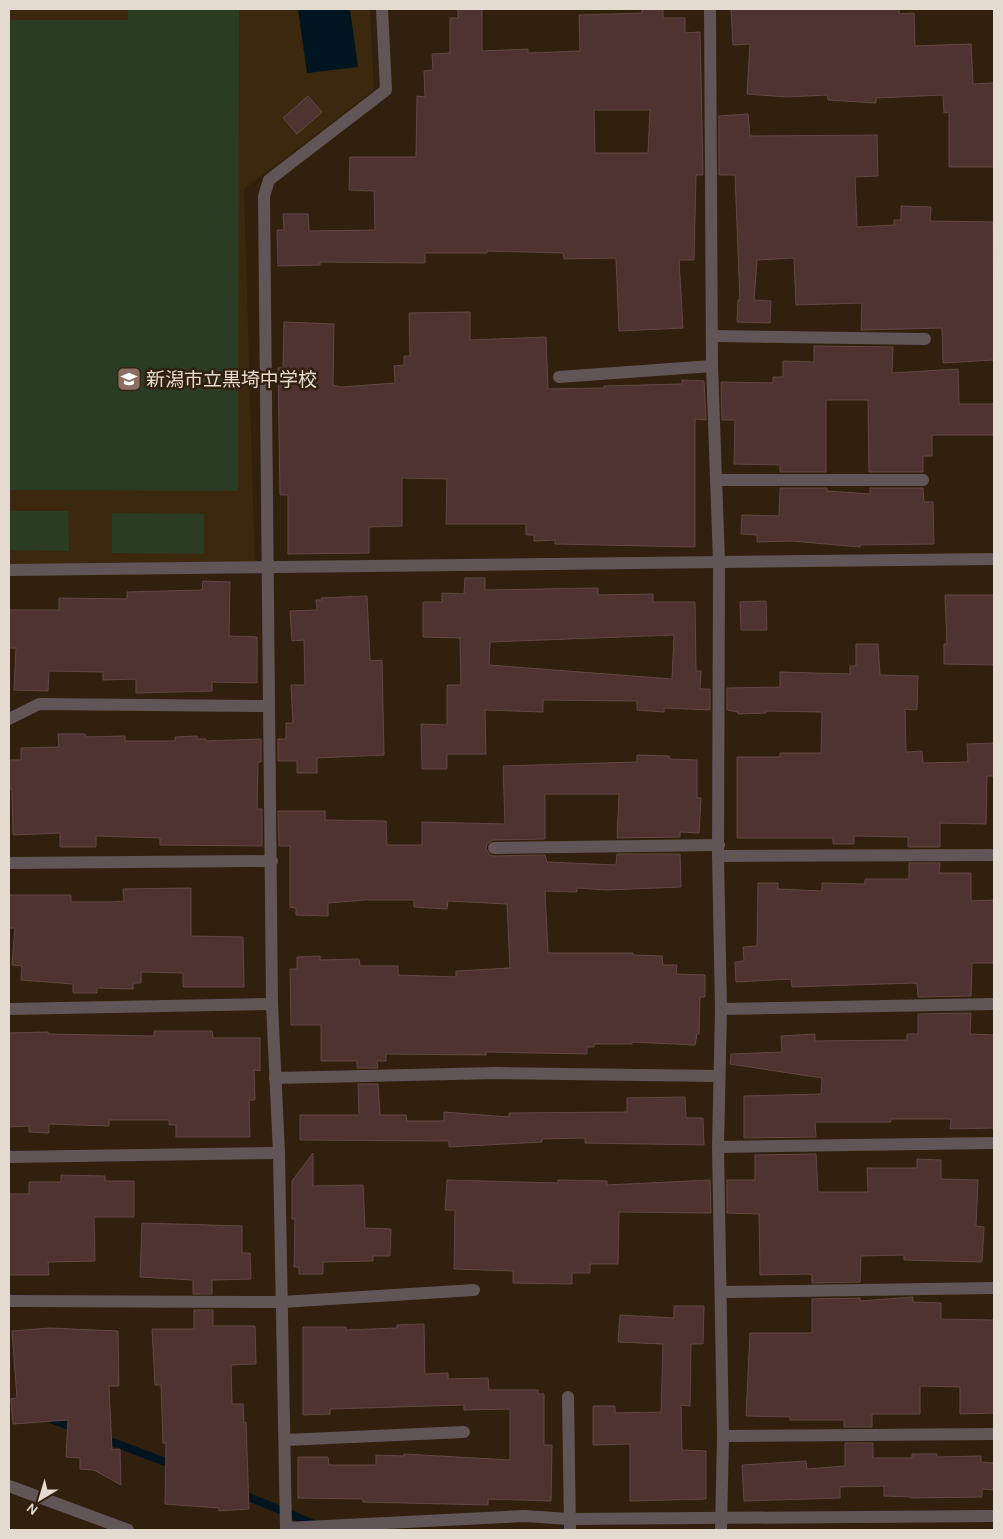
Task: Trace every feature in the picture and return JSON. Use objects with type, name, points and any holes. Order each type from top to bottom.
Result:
[{"type":"street","points":[[382,9],[386,90],[268,180],[264,196],[272,1004],[279,1153],[286,1529],[525,1516],[570,1525],[721,1524],[994,1516]]},
{"type":"street","points":[[710,9],[714,336],[712,366],[719,561],[718,851],[721,1008],[718,1076],[718,1147],[722,1292],[723,1436],[721,1524]]},
{"type":"street","points":[[714,336],[925,339]]},
{"type":"street","points":[[559,377],[712,366]]},
{"type":"street","points":[[716,480],[923,480]]},
{"type":"street","points":[[9,570],[994,559]]},
{"type":"street","points":[[9,719],[39,704],[268,706]]},
{"type":"street","points":[[494,848],[994,855]]},
{"type":"street","points":[[9,863],[272,862]]},
{"type":"street","points":[[9,1009],[272,1004]]},
{"type":"street","points":[[721,1008],[994,1004]]},
{"type":"street","points":[[275,1078],[497,1073],[718,1076]]},
{"type":"street","points":[[718,1147],[994,1144]]},
{"type":"street","points":[[9,1157],[279,1153]]},
{"type":"street","points":[[722,1292],[994,1288]]},
{"type":"street","points":[[9,1301],[282,1302],[474,1290]]},
{"type":"street","points":[[568,1397],[570,1525]]},
{"type":"street","points":[[285,1440],[464,1432]]},
{"type":"street","points":[[723,1436],[994,1434]]},
{"type":"street","points":[[11,1491],[128,1530]]},
{"type":"shaded area","name":"新潟市立黒埼中学校","points":[[9,9],[370,9],[374,90],[244,189],[255,570],[9,569]]},
{"type":"green space","name":"新潟市立黒埼中学校","points":[[128,9],[239,9],[238,491],[9,490],[9,20],[128,20]]},
{"type":"green space","points":[[9,511],[68,511],[69,551],[9,550]]},
{"type":"green space","points":[[112,513],[204,514],[204,554],[112,553]]},
{"type":"water","points":[[298,9],[350,9],[358,67],[307,73]]},
{"type":"building","points":[[458,9],[482,9],[482,51],[528,49],[528,53],[580,51],[579,15],[642,13],[642,9],[663,9],[663,18],[685,18],[685,33],[700,32],[703,175],[696,175],[694,260],[679,260],[683,328],[619,331],[616,258],[564,259],[563,253],[487,251],[487,253],[425,253],[425,263],[320,262],[320,265],[278,266],[277,230],[284,230],[283,214],[308,214],[309,231],[375,230],[374,191],[349,190],[350,157],[416,157],[417,96],[425,97],[424,71],[433,70],[432,54],[450,53],[450,18],[458,18]],"holes":[[[594,110],[650,110],[648,153],[595,153]]]},
{"type":"building","points":[[731,9],[899,9],[899,14],[914,13],[915,46],[971,44],[973,84],[994,83],[994,167],[949,167],[949,112],[944,113],[943,95],[876,98],[876,103],[828,100],[827,95],[787,97],[747,94],[750,44],[733,45]]},
{"type":"building","points":[[308,96],[322,112],[297,134],[283,118]]},
{"type":"building","points":[[748,114],[750,136],[877,135],[878,176],[855,177],[857,227],[894,225],[894,220],[901,220],[901,206],[931,207],[930,221],[993,222],[994,360],[943,363],[942,328],[861,330],[862,303],[796,305],[794,258],[757,260],[754,300],[771,301],[770,323],[737,322],[738,300],[740,300],[735,175],[719,175],[719,116]]},
{"type":"building","points":[[470,312],[470,340],[546,337],[548,389],[682,384],[682,380],[704,381],[706,420],[695,419],[695,547],[555,544],[555,540],[534,541],[534,535],[526,535],[526,524],[446,524],[447,479],[402,478],[402,526],[369,527],[369,553],[288,554],[288,495],[280,495],[278,368],[283,368],[284,322],[334,324],[333,385],[341,387],[395,383],[394,366],[404,365],[404,356],[410,356],[409,313]]},
{"type":"building","points":[[814,346],[893,347],[892,373],[958,369],[959,404],[994,404],[994,435],[932,435],[932,456],[923,456],[923,472],[869,472],[868,400],[826,400],[826,472],[780,472],[780,465],[734,464],[735,420],[722,420],[721,382],[773,383],[773,377],[783,377],[783,361],[814,362]]},
{"type":"building","points":[[780,488],[827,488],[827,491],[870,494],[870,488],[923,488],[924,502],[933,502],[934,544],[860,545],[860,547],[792,541],[757,542],[757,535],[741,534],[742,515],[779,516]]},
{"type":"building","points":[[465,578],[485,578],[485,590],[598,588],[598,595],[653,594],[653,602],[695,602],[696,671],[701,671],[700,689],[710,689],[710,710],[664,708],[664,712],[637,710],[637,701],[543,700],[543,712],[485,710],[486,754],[447,754],[447,769],[422,769],[421,724],[447,725],[447,685],[461,685],[460,638],[423,637],[423,602],[442,602],[442,593],[464,594]],"holes":[[[674,635],[672,679],[489,665],[490,642]]]},
{"type":"building","points":[[203,581],[230,582],[229,636],[257,637],[257,683],[212,682],[212,691],[136,693],[136,679],[103,680],[103,672],[49,671],[48,691],[14,690],[16,648],[9,648],[9,610],[59,610],[59,598],[127,599],[127,592],[202,590]]},
{"type":"building","points":[[945,595],[994,595],[994,665],[944,664],[944,644],[947,644]]},
{"type":"building","points":[[367,596],[370,661],[382,660],[384,755],[317,758],[317,773],[297,773],[297,761],[278,761],[278,739],[286,739],[286,723],[293,723],[291,685],[305,685],[304,640],[292,641],[290,611],[317,610],[316,600],[322,600],[321,598]]},
{"type":"building","points":[[766,601],[767,630],[741,630],[740,602]]},
{"type":"building","points":[[856,644],[878,644],[880,675],[918,676],[917,710],[905,709],[906,752],[922,751],[923,763],[968,762],[967,744],[994,743],[994,776],[987,776],[986,824],[940,823],[940,847],[908,847],[908,837],[854,836],[854,844],[833,844],[833,838],[737,838],[737,757],[780,757],[780,753],[821,753],[822,712],[766,711],[766,713],[738,714],[738,712],[727,710],[727,688],[780,687],[780,672],[850,674],[850,666],[856,666]]},
{"type":"building","points":[[58,734],[85,734],[86,737],[125,736],[125,741],[175,741],[175,737],[197,736],[197,739],[206,739],[206,741],[261,739],[261,762],[258,762],[257,809],[262,809],[262,846],[160,845],[160,838],[96,836],[96,847],[60,847],[60,833],[13,835],[12,789],[9,789],[9,760],[21,760],[21,748],[59,747]]},
{"type":"building","points":[[637,755],[669,756],[669,759],[697,760],[697,798],[701,798],[699,833],[680,832],[680,837],[617,838],[619,794],[545,794],[545,839],[493,840],[487,844],[486,849],[490,855],[494,856],[545,855],[547,862],[616,865],[617,854],[680,854],[681,887],[606,890],[577,888],[577,892],[545,891],[548,953],[633,953],[633,955],[662,956],[663,965],[677,965],[676,974],[705,975],[705,997],[700,997],[699,1034],[697,1034],[695,1045],[632,1042],[632,1044],[594,1044],[594,1047],[587,1047],[587,1054],[486,1052],[486,1055],[386,1054],[386,1061],[377,1061],[378,1068],[357,1068],[357,1061],[321,1061],[321,1025],[291,1025],[290,969],[297,969],[297,957],[320,956],[320,960],[359,959],[360,966],[398,966],[398,975],[456,977],[456,971],[510,968],[507,904],[448,901],[447,909],[414,907],[414,900],[365,900],[328,903],[328,916],[296,915],[296,908],[290,907],[290,846],[279,846],[278,811],[325,811],[325,820],[386,821],[387,845],[422,845],[422,822],[505,824],[503,766],[637,762]]},
{"type":"building","points":[[909,863],[940,863],[939,873],[971,873],[971,901],[994,900],[994,963],[972,963],[971,996],[918,997],[917,984],[913,983],[792,987],[791,979],[736,982],[735,962],[744,961],[743,947],[757,946],[758,883],[778,883],[778,889],[822,891],[822,883],[865,884],[865,879],[909,879]]},
{"type":"building","points":[[191,888],[191,936],[243,937],[244,987],[183,987],[183,973],[141,972],[141,983],[133,983],[133,989],[97,988],[97,993],[73,993],[73,984],[21,980],[22,966],[12,965],[15,928],[9,928],[9,895],[71,895],[71,902],[110,902],[124,901],[123,889]]},
{"type":"building","points":[[971,1013],[970,1034],[994,1035],[994,1128],[950,1129],[951,1119],[891,1119],[891,1122],[815,1122],[816,1137],[744,1138],[744,1096],[821,1094],[822,1078],[730,1064],[731,1054],[782,1052],[781,1036],[815,1034],[815,1041],[907,1040],[907,1034],[918,1034],[918,1014]]},
{"type":"building","points":[[154,1031],[212,1031],[213,1038],[260,1038],[260,1071],[254,1070],[255,1100],[249,1100],[250,1137],[176,1137],[176,1125],[169,1125],[169,1120],[109,1120],[109,1126],[49,1124],[49,1133],[29,1132],[29,1126],[9,1127],[9,1033],[48,1032],[48,1034],[154,1036]]},
{"type":"building","points":[[358,1084],[378,1084],[380,1115],[406,1115],[407,1121],[444,1121],[444,1112],[509,1117],[509,1113],[627,1112],[627,1098],[685,1097],[686,1118],[703,1118],[704,1145],[585,1143],[585,1138],[542,1139],[542,1142],[449,1147],[449,1141],[300,1140],[300,1115],[359,1115]]},
{"type":"building","points":[[313,1153],[313,1186],[363,1185],[365,1228],[391,1229],[390,1256],[373,1256],[373,1261],[323,1262],[323,1274],[299,1274],[299,1267],[294,1267],[295,1219],[292,1219],[292,1181]]},
{"type":"building","points":[[816,1154],[818,1192],[868,1192],[867,1168],[917,1168],[917,1159],[941,1160],[941,1179],[978,1180],[976,1226],[984,1227],[982,1262],[904,1260],[904,1255],[861,1256],[860,1282],[812,1283],[812,1275],[808,1274],[760,1275],[759,1214],[727,1213],[727,1180],[755,1180],[755,1155]]},
{"type":"building","points":[[61,1175],[105,1176],[105,1181],[134,1181],[134,1217],[94,1217],[95,1261],[48,1262],[49,1275],[9,1275],[9,1194],[29,1194],[29,1182],[61,1182]]},
{"type":"building","points":[[447,1180],[558,1183],[558,1180],[607,1181],[607,1185],[710,1180],[711,1213],[619,1212],[618,1264],[590,1264],[590,1273],[572,1273],[572,1284],[513,1283],[513,1271],[454,1269],[455,1210],[445,1210]]},
{"type":"building","points":[[142,1223],[242,1226],[242,1253],[250,1253],[251,1279],[212,1280],[212,1294],[193,1294],[193,1280],[140,1277]]},
{"type":"building","points":[[913,1297],[913,1302],[941,1303],[941,1319],[994,1320],[994,1413],[960,1414],[960,1387],[920,1386],[920,1414],[872,1414],[872,1427],[844,1427],[844,1420],[790,1420],[790,1417],[746,1416],[750,1333],[812,1333],[812,1299],[860,1298],[860,1301]]},
{"type":"building","points":[[674,1306],[704,1306],[703,1344],[691,1344],[690,1406],[681,1405],[682,1450],[706,1451],[706,1499],[630,1501],[630,1444],[593,1445],[593,1406],[615,1406],[615,1413],[661,1412],[663,1344],[618,1342],[620,1315],[674,1318]]},
{"type":"building","points":[[194,1310],[213,1310],[213,1326],[255,1326],[256,1364],[231,1365],[232,1404],[243,1404],[244,1423],[246,1422],[249,1509],[219,1511],[219,1508],[165,1504],[166,1443],[163,1443],[161,1385],[155,1385],[152,1329],[194,1329]]},
{"type":"building","points":[[424,1324],[425,1374],[448,1373],[448,1379],[488,1378],[489,1390],[538,1390],[538,1394],[544,1394],[544,1445],[552,1445],[551,1501],[488,1499],[488,1505],[363,1502],[363,1499],[298,1498],[298,1457],[328,1457],[329,1465],[376,1465],[376,1455],[404,1456],[404,1454],[510,1460],[510,1409],[464,1410],[464,1405],[330,1409],[330,1414],[303,1415],[303,1327],[346,1327],[346,1330],[397,1328],[397,1325]]},
{"type":"building","points":[[50,1328],[118,1331],[119,1386],[109,1386],[112,1450],[120,1449],[121,1485],[94,1470],[80,1469],[80,1458],[66,1457],[68,1420],[13,1424],[11,1399],[17,1398],[12,1331]]},
{"type":"building","points":[[845,1443],[873,1443],[873,1458],[912,1458],[912,1454],[937,1454],[937,1457],[981,1456],[981,1462],[994,1463],[994,1490],[982,1489],[982,1497],[911,1498],[884,1496],[884,1486],[840,1487],[840,1498],[744,1501],[742,1465],[806,1461],[807,1469],[845,1466]]},
{"type":"waterway","points":[[48,1418],[77,1429]]},
{"type":"waterway","points":[[102,1438],[173,1465]]},
{"type":"waterway","points":[[239,1493],[314,1524]]},
{"type":"place","name":"新潟市立黒埼中学校","points":[[129,379]]}]
